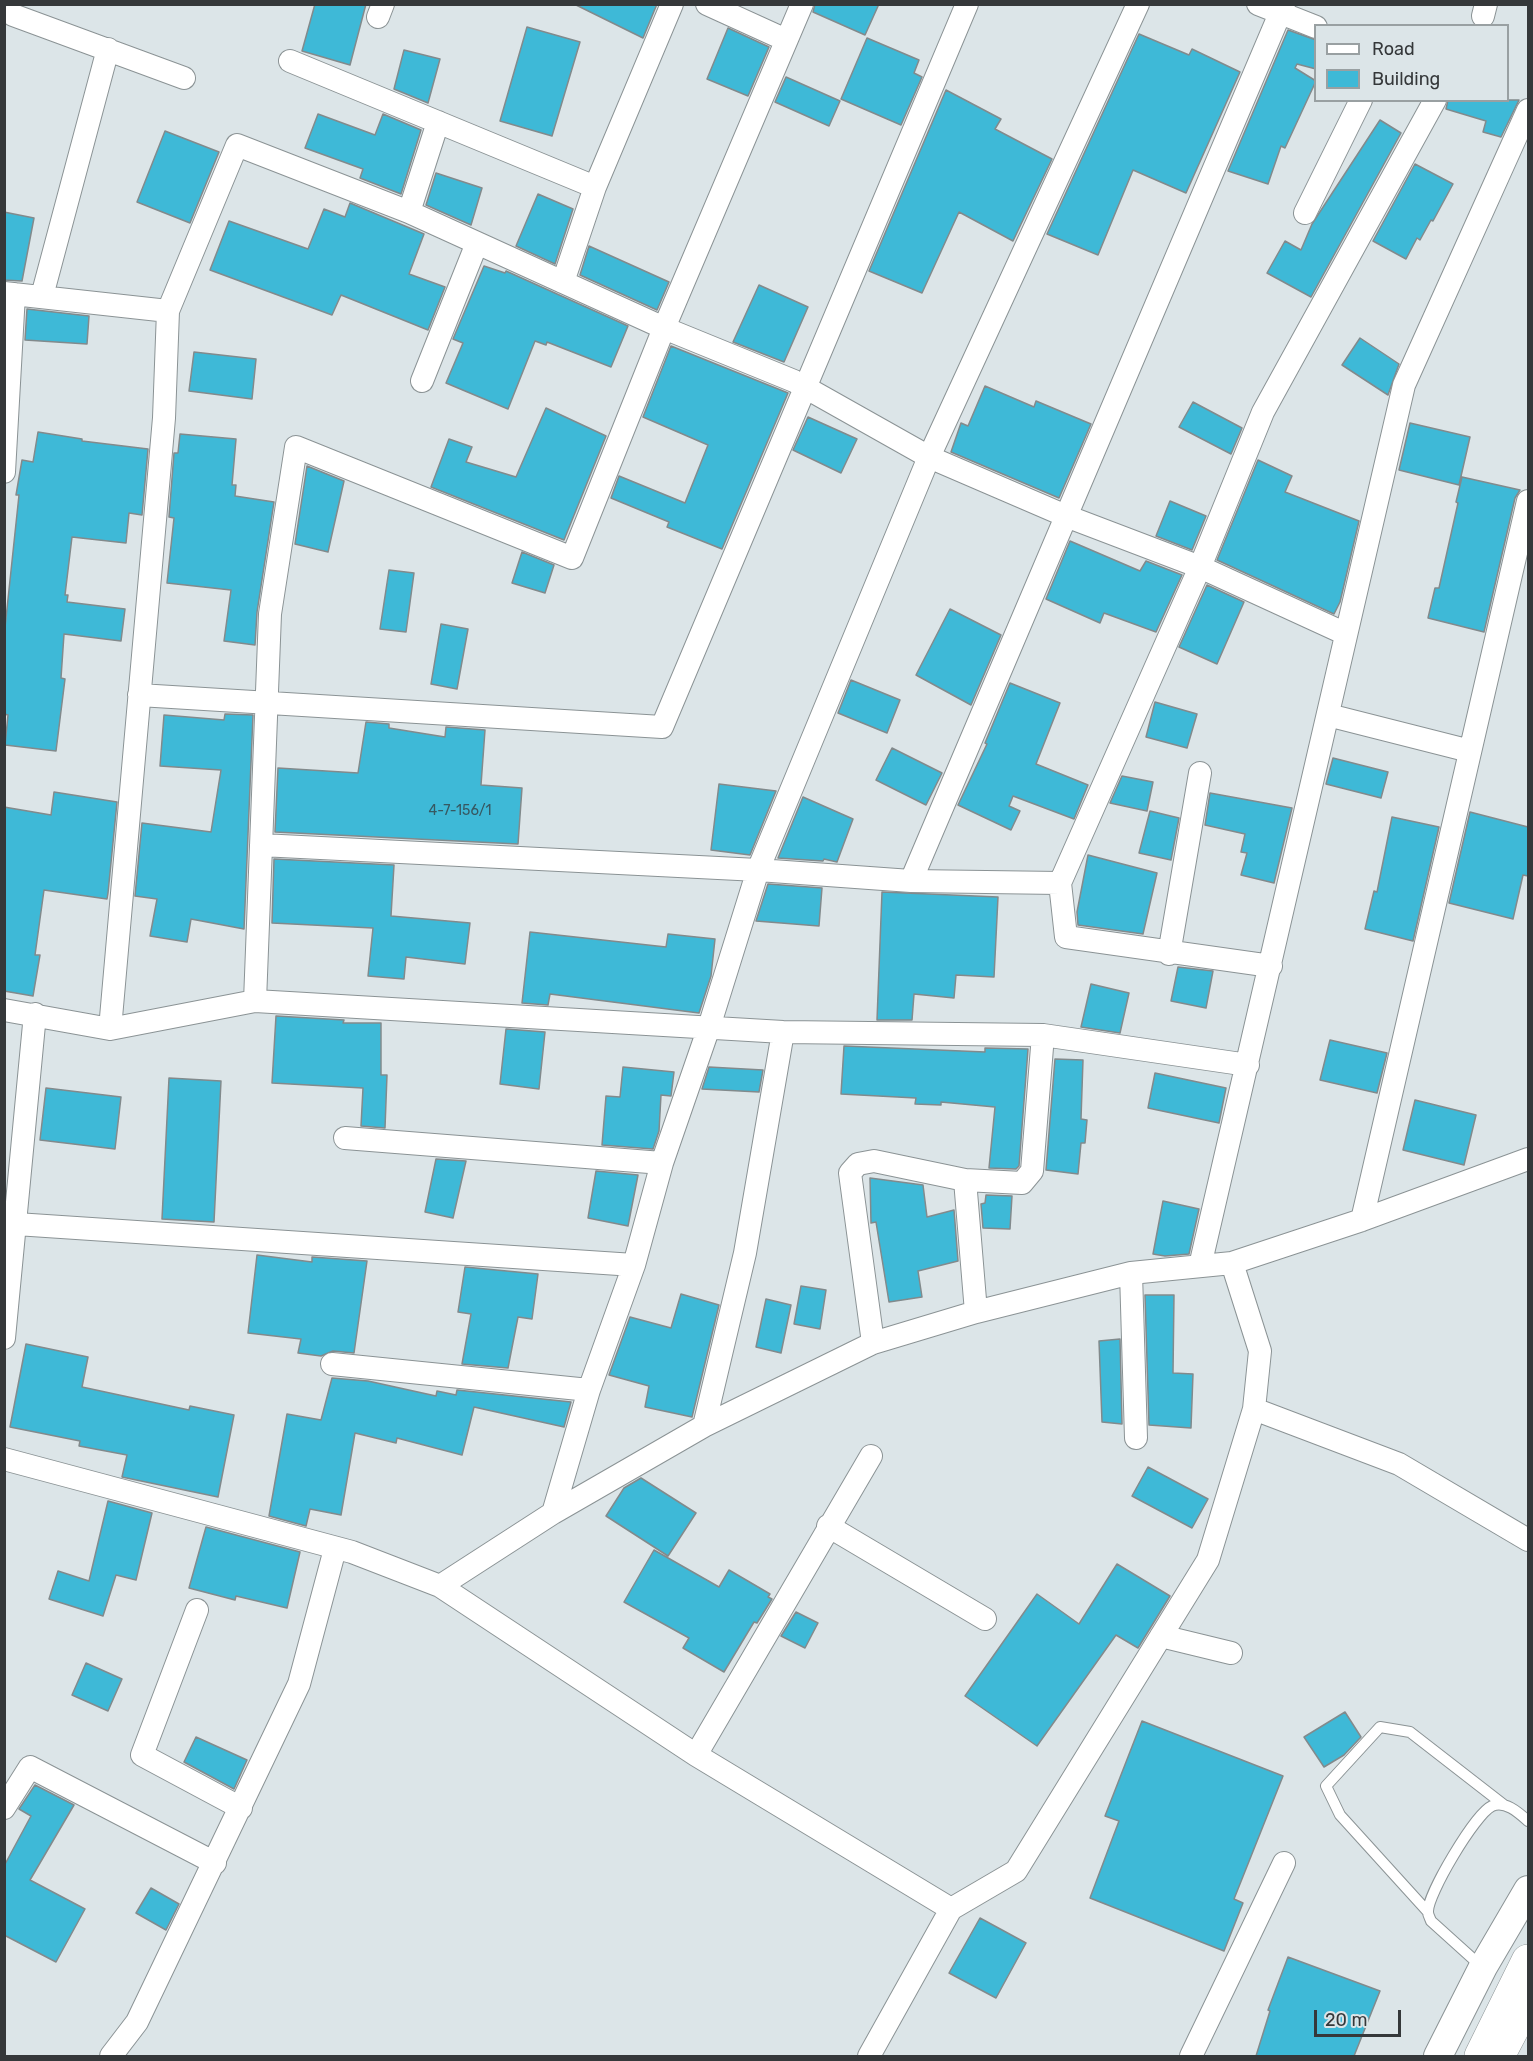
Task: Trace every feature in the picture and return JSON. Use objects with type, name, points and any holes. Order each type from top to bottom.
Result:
[{"type":"main road","points":[[1481,2056],[1528,1962]]},
{"type":"main road","points":[[1498,2056],[1528,1999]]},
{"type":"street","points":[[563,282],[595,187],[672,4]]},
{"type":"street","points":[[707,4],[786,40]]},
{"type":"street","points":[[255,1001],[270,614],[296,447],[572,558],[664,328],[802,4]]},
{"type":"street","points":[[138,695],[663,727],[804,387],[967,4]]},
{"type":"street","points":[[553,1513],[589,1390],[634,1265],[662,1163],[710,1027],[759,870],[929,457],[1138,4]]},
{"type":"street","points":[[1258,4],[1282,9],[1314,26]]},
{"type":"street","points":[[911,881],[1282,9]]},
{"type":"street","points":[[13,15],[184,78]]},
{"type":"street","points":[[42,296],[108,50]]},
{"type":"street","points":[[290,61],[595,187]]},
{"type":"street","points":[[1305,213],[1360,102]]},
{"type":"street","points":[[1270,966],[1168,954],[1066,938],[1060,883],[1200,567],[1263,412],[1434,102]]},
{"type":"street","points":[[1200,1266],[1404,385],[1528,110]]},
{"type":"street","points":[[410,212],[438,122]]},
{"type":"street","points":[[110,1029],[164,418],[168,311],[237,145],[410,212],[664,328],[804,387],[929,457],[1065,516],[1200,567],[1346,634]]},
{"type":"street","points":[[422,381],[477,243]]},
{"type":"street","points":[[4,472],[9,294],[168,311]]},
{"type":"street","points":[[1362,1220],[1528,501]]},
{"type":"street","points":[[1328,715],[1470,751]]},
{"type":"street","points":[[1168,954],[1200,773]]},
{"type":"street","points":[[261,845],[759,870],[911,881],[1060,883]]},
{"type":"street","points":[[4,1010],[110,1029],[255,1001],[783,1032],[1043,1035],[1248,1065]]},
{"type":"street","points":[[4,1338],[35,1014]]},
{"type":"street","points":[[704,1426],[745,1252],[783,1032]]},
{"type":"street","points":[[873,1343],[850,1173],[858,1164],[874,1161],[965,1180],[1022,1183],[1032,1171],[1043,1035]]},
{"type":"street","points":[[345,1138],[662,1163]]},
{"type":"street","points":[[440,1586],[553,1513],[704,1426],[873,1343],[976,1312],[1131,1273],[1232,1263],[1362,1220],[1528,1159]]},
{"type":"street","points":[[965,1180],[976,1312]]},
{"type":"street","points":[[16,1224],[634,1265]]},
{"type":"street","points":[[869,2056],[951,1909],[1016,1871],[1208,1560],[1254,1409],[1260,1351],[1232,1263]]},
{"type":"street","points":[[1131,1273],[1136,1438]]},
{"type":"street","points":[[332,1364],[589,1390]]},
{"type":"street","points":[[1254,1409],[1399,1464],[1528,1540]]},
{"type":"street","points":[[696,1755],[871,1456]]},
{"type":"street","points":[[4,1459],[334,1550],[352,1552],[440,1586],[696,1755],[951,1909]]},
{"type":"street","points":[[828,1526],[985,1619]]},
{"type":"street","points":[[111,2056],[137,2022],[242,1808],[299,1684],[334,1550]]},
{"type":"street","points":[[197,1610],[142,1755],[242,1808]]},
{"type":"street","points":[[1161,1636],[1231,1653]]},
{"type":"street","points":[[4,1808],[30,1767],[215,1863]]},
{"type":"street","points":[[1191,2056],[1284,1863]]},
{"type":"street","points":[[1438,2056],[1483,1967],[1528,1890]]},
{"type":"lane","points":[[1483,1967],[1436,1928],[1428,1912],[1340,1815],[1326,1786],[1380,1727],[1410,1732],[1528,1821]]},
{"type":"lane","points":[[1428,1912],[1434,1893],[1473,1822],[1492,1806],[1504,1805]]},
{"type":"building","points":[[315,4],[366,4],[350,65],[302,51]]},
{"type":"building","points":[[574,4],[657,4],[643,38]]},
{"type":"building","points":[[815,4],[879,4],[865,35],[813,12]]},
{"type":"building","points":[[527,27],[580,42],[552,136],[500,121]]},
{"type":"building","points":[[728,28],[769,47],[748,96],[707,79]]},
{"type":"building","points":[[1288,30],[1314,39],[1314,68],[1297,64],[1295,68],[1314,80],[1314,85],[1285,148],[1281,146],[1268,184],[1228,171]]},
{"type":"building","points":[[1139,34],[1189,55],[1192,49],[1240,72],[1186,193],[1133,170],[1098,255],[1047,234]]},
{"type":"building","points":[[867,38],[919,60],[914,73],[922,77],[901,125],[841,99]]},
{"type":"building","points":[[404,50],[440,59],[428,103],[394,89]]},
{"type":"building","points":[[786,77],[840,101],[829,126],[775,102]]},
{"type":"building","points":[[946,90],[1001,119],[995,129],[1052,159],[1013,241],[959,212],[922,293],[869,271]]},
{"type":"building","points":[[1519,100],[1501,137],[1483,132],[1486,121],[1446,109],[1448,102]]},
{"type":"building","points":[[318,114],[375,135],[383,114],[421,130],[401,194],[360,178],[363,169],[305,148]]},
{"type":"building","points":[[1380,120],[1401,133],[1311,297],[1267,273],[1285,241],[1301,250],[1312,224]]},
{"type":"building","points":[[165,131],[219,152],[190,223],[137,202]]},
{"type":"building","points":[[1415,164],[1453,184],[1433,221],[1431,220],[1420,240],[1417,238],[1406,259],[1373,241]]},
{"type":"building","points":[[436,173],[482,188],[471,225],[426,205]]},
{"type":"building","points":[[538,194],[573,209],[555,264],[516,246]]},
{"type":"building","points":[[350,203],[424,234],[409,274],[445,287],[428,330],[341,295],[332,315],[210,270],[229,221],[308,249],[324,209],[345,217]]},
{"type":"building","points":[[4,212],[34,218],[22,281],[4,280]]},
{"type":"building","points":[[589,246],[669,282],[657,310],[580,275]]},
{"type":"building","points":[[484,266],[505,273],[506,271],[628,326],[611,367],[547,342],[546,345],[535,341],[508,409],[446,383],[463,343],[453,339]]},
{"type":"building","points":[[759,285],[808,307],[784,362],[733,342]]},
{"type":"building","points":[[27,309],[89,316],[87,344],[25,340]]},
{"type":"building","points":[[1360,338],[1399,364],[1388,395],[1342,365]]},
{"type":"building","points":[[671,346],[788,393],[722,549],[667,527],[669,522],[611,498],[619,476],[685,503],[708,445],[643,417]]},
{"type":"building","points":[[194,352],[256,359],[252,399],[189,391]]},
{"type":"building","points":[[985,386],[1034,407],[1036,401],[1091,424],[1059,498],[951,452],[961,423],[968,426]]},
{"type":"building","points":[[1193,402],[1242,428],[1231,454],[1179,427]]},
{"type":"building","points":[[546,408],[606,436],[564,540],[431,487],[449,439],[472,447],[466,462],[516,477]]},
{"type":"building","points":[[808,417],[857,439],[841,473],[793,450]]},
{"type":"building","points":[[1410,423],[1470,437],[1459,485],[1399,470]]},
{"type":"building","points":[[38,432],[82,439],[82,441],[148,449],[142,515],[129,513],[126,543],[72,537],[65,595],[68,595],[67,602],[125,609],[121,641],[64,634],[61,678],[65,679],[56,751],[5,745],[8,715],[4,714],[4,637],[19,495],[16,495],[22,460],[33,462]]},
{"type":"building","points":[[180,434],[236,439],[232,485],[236,485],[235,496],[274,502],[257,612],[255,645],[224,641],[231,590],[167,583],[174,518],[169,517],[174,453],[178,453]]},
{"type":"building","points":[[1258,460],[1292,476],[1285,492],[1359,521],[1340,602],[1334,614],[1217,560]]},
{"type":"building","points":[[307,466],[344,481],[328,552],[295,544]]},
{"type":"building","points":[[1462,477],[1520,490],[1515,498],[1484,632],[1428,618],[1435,588],[1439,588]]},
{"type":"building","points":[[1170,501],[1206,516],[1192,550],[1156,536]]},
{"type":"building","points":[[1070,541],[1140,571],[1146,561],[1182,575],[1156,632],[1104,613],[1100,623],[1046,599]]},
{"type":"building","points":[[522,552],[554,565],[545,593],[512,583]]},
{"type":"building","points":[[389,570],[414,573],[406,632],[380,629]]},
{"type":"building","points":[[1207,585],[1244,602],[1217,664],[1179,647]]},
{"type":"building","points":[[950,609],[1001,635],[971,705],[916,675]]},
{"type":"building","points":[[441,624],[468,629],[457,689],[431,684]]},
{"type":"building","points":[[851,680],[900,700],[887,733],[838,713]]},
{"type":"building","points":[[1010,683],[1060,703],[1036,764],[1088,785],[1074,819],[1013,796],[1009,806],[1020,811],[1011,830],[958,805],[987,744],[985,743]]},
{"type":"building","points":[[1155,702],[1197,714],[1187,748],[1146,737]]},
{"type":"building","points":[[225,714],[253,715],[244,929],[191,919],[187,942],[150,936],[157,899],[135,896],[142,823],[211,832],[221,770],[160,766],[164,715],[224,720]]},
{"type":"building","points":[[366,722],[389,724],[389,728],[445,737],[446,727],[485,730],[481,785],[522,788],[518,844],[275,832],[278,768],[358,773]]},
{"type":"building","points":[[892,748],[942,773],[926,805],[876,780]]},
{"type":"building","points":[[1333,758],[1388,772],[1381,798],[1326,784]]},
{"type":"building","points":[[1122,776],[1153,782],[1147,811],[1110,803]]},
{"type":"building","points":[[719,784],[776,791],[750,855],[711,850]]},
{"type":"building","points":[[54,792],[117,802],[107,899],[44,890],[35,955],[40,955],[33,996],[4,991],[4,807],[51,815]]},
{"type":"building","points":[[1210,793],[1292,808],[1274,883],[1241,875],[1247,853],[1241,852],[1245,834],[1205,825]]},
{"type":"building","points":[[803,797],[853,819],[837,862],[824,859],[823,861],[778,858]]},
{"type":"building","points":[[1150,811],[1179,818],[1171,860],[1139,853]]},
{"type":"building","points":[[1470,812],[1528,827],[1528,876],[1523,875],[1513,919],[1449,903]]},
{"type":"building","points":[[1392,817],[1439,827],[1413,941],[1365,929],[1374,891],[1377,892]]},
{"type":"building","points":[[1088,855],[1157,873],[1143,934],[1078,925],[1077,912]]},
{"type":"building","points":[[274,859],[394,865],[391,916],[470,923],[465,964],[406,957],[404,979],[368,976],[373,928],[272,923]]},
{"type":"building","points":[[768,884],[822,888],[819,926],[756,921]]},
{"type":"building","points":[[882,892],[998,897],[994,977],[956,975],[954,998],[914,994],[912,1020],[877,1020]]},
{"type":"building","points":[[530,932],[666,947],[668,934],[715,939],[711,976],[699,1013],[550,994],[548,1005],[522,1003]]},
{"type":"building","points":[[1178,967],[1213,971],[1206,1008],[1171,1001]]},
{"type":"building","points":[[1091,984],[1129,993],[1120,1033],[1081,1027]]},
{"type":"building","points":[[276,1016],[344,1020],[343,1023],[381,1023],[381,1075],[387,1075],[385,1128],[361,1126],[363,1088],[272,1083]]},
{"type":"building","points":[[506,1029],[545,1032],[539,1089],[500,1084]]},
{"type":"building","points":[[1330,1040],[1387,1053],[1377,1093],[1320,1080]]},
{"type":"building","points":[[844,1046],[985,1052],[985,1048],[1028,1049],[1019,1166],[1016,1169],[989,1168],[995,1107],[941,1102],[941,1105],[915,1104],[916,1098],[841,1094]]},
{"type":"building","points":[[1055,1059],[1083,1060],[1081,1119],[1087,1120],[1085,1143],[1081,1143],[1078,1174],[1046,1170]]},
{"type":"building","points":[[623,1067],[674,1072],[671,1096],[661,1095],[659,1131],[653,1149],[602,1145],[606,1096],[620,1097]]},
{"type":"building","points":[[709,1067],[763,1070],[759,1092],[702,1089]]},
{"type":"building","points":[[1155,1073],[1226,1088],[1219,1123],[1148,1108]]},
{"type":"building","points":[[169,1078],[221,1081],[214,1222],[162,1219]]},
{"type":"building","points":[[46,1088],[121,1097],[115,1149],[40,1140]]},
{"type":"building","points":[[1415,1100],[1476,1115],[1464,1165],[1403,1150]]},
{"type":"building","points":[[436,1159],[466,1161],[453,1218],[425,1212]]},
{"type":"building","points":[[596,1171],[638,1175],[628,1226],[588,1218]]},
{"type":"building","points":[[870,1178],[923,1185],[927,1217],[954,1210],[958,1261],[918,1271],[922,1297],[889,1302],[876,1222],[871,1223]]},
{"type":"building","points":[[986,1195],[1012,1196],[1010,1229],[983,1228],[981,1204],[985,1203]]},
{"type":"building","points":[[1163,1201],[1199,1209],[1189,1254],[1165,1256],[1153,1254]]},
{"type":"building","points":[[257,1255],[312,1262],[312,1257],[367,1261],[354,1353],[333,1351],[321,1356],[298,1353],[301,1339],[248,1333]]},
{"type":"building","points":[[465,1267],[538,1274],[532,1319],[518,1317],[508,1368],[462,1364],[471,1314],[458,1312]]},
{"type":"building","points":[[801,1286],[826,1290],[820,1329],[794,1324]]},
{"type":"building","points":[[681,1294],[719,1305],[692,1417],[645,1407],[649,1386],[609,1375],[630,1317],[671,1328]]},
{"type":"building","points":[[1145,1295],[1174,1295],[1173,1373],[1193,1374],[1191,1428],[1149,1425]]},
{"type":"building","points":[[766,1299],[791,1305],[781,1353],[756,1347]]},
{"type":"building","points":[[1120,1339],[1122,1424],[1102,1422],[1099,1341]]},
{"type":"building","points":[[26,1344],[88,1357],[82,1387],[189,1410],[190,1406],[234,1415],[218,1497],[122,1477],[127,1455],[79,1446],[80,1441],[10,1427]]},
{"type":"building","points":[[332,1378],[368,1381],[436,1396],[437,1391],[456,1395],[457,1390],[571,1402],[564,1427],[474,1407],[462,1455],[397,1438],[396,1443],[355,1433],[341,1515],[310,1509],[306,1526],[269,1516],[287,1414],[321,1420]]},
{"type":"building","points":[[1148,1467],[1208,1499],[1192,1528],[1132,1496]]},
{"type":"building","points":[[641,1478],[696,1513],[668,1556],[606,1516],[624,1488]]},
{"type":"building","points":[[108,1501],[152,1513],[136,1580],[116,1575],[103,1616],[49,1599],[58,1571],[89,1581]]},
{"type":"building","points":[[206,1527],[300,1552],[287,1608],[236,1596],[235,1600],[189,1588]]},
{"type":"building","points":[[654,1550],[719,1587],[729,1570],[770,1594],[768,1597],[772,1599],[757,1623],[754,1622],[724,1672],[683,1648],[689,1638],[624,1602]]},
{"type":"building","points":[[1117,1564],[1170,1596],[1138,1648],[1116,1635],[1037,1746],[965,1696],[1037,1594],[1079,1624]]},
{"type":"building","points":[[796,1612],[818,1623],[805,1648],[781,1636]]},
{"type":"building","points":[[86,1663],[122,1679],[108,1711],[72,1695]]},
{"type":"building","points":[[1345,1712],[1361,1737],[1344,1755],[1324,1767],[1304,1737]]},
{"type":"building","points":[[1142,1721],[1283,1776],[1234,1899],[1243,1903],[1224,1951],[1090,1898],[1119,1821],[1105,1816]]},
{"type":"building","points":[[196,1737],[247,1760],[234,1789],[184,1762]]},
{"type":"building","points":[[35,1785],[74,1805],[30,1880],[85,1909],[56,1962],[4,1935],[4,1866],[31,1816],[19,1809]]},
{"type":"building","points":[[151,1888],[179,1904],[166,1930],[136,1913]]},
{"type":"building","points":[[980,1918],[1026,1943],[996,1998],[949,1973]]},
{"type":"building","points":[[1288,1957],[1380,1991],[1354,2056],[1256,2056],[1270,2011],[1268,2010]]}]
